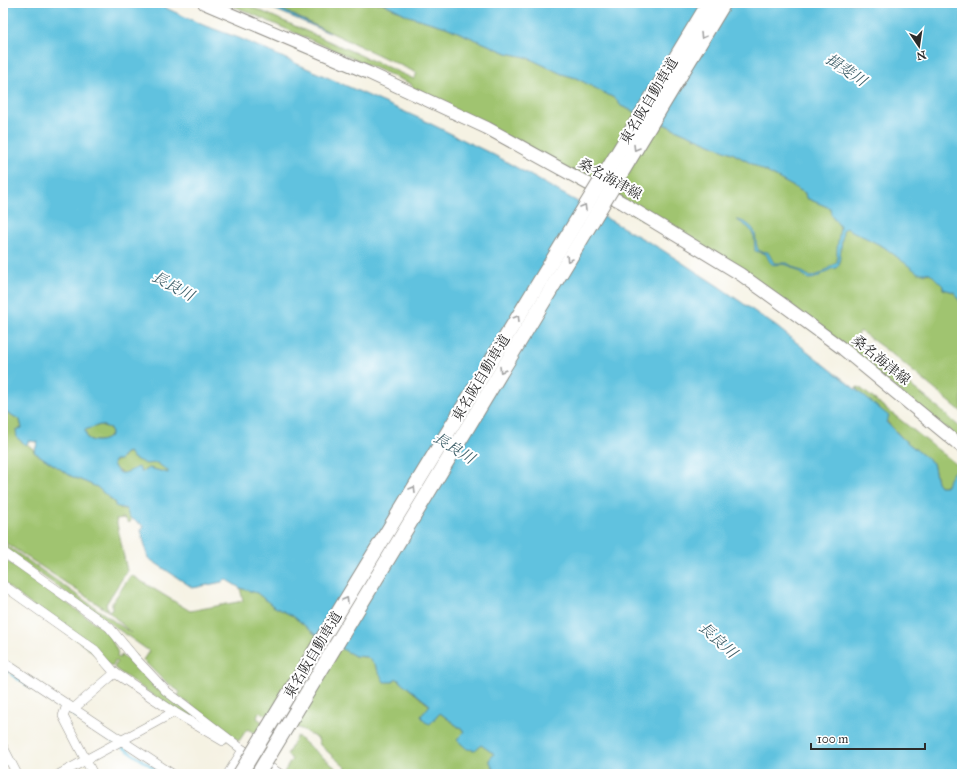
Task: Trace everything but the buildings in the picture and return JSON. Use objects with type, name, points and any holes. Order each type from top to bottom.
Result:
[{"type":"highway","name":"東名阪自動車道","points":[[240,774],[709,3]]},
{"type":"highway","name":"東名阪自動車道","points":[[258,774],[724,3]]},
{"type":"main road","name":"桑名海津線","points":[[204,3],[369,73],[487,128],[623,203],[740,274],[782,304],[843,349],[962,447]]},
{"type":"street","points":[[3,552],[109,627],[134,657],[166,691],[243,750],[280,774]]},
{"type":"street","points":[[3,585],[95,650],[115,673],[174,712],[243,750]]},
{"type":"street","points":[[3,662],[172,774]]},
{"type":"street","points":[[93,774],[63,716],[70,707],[115,673]]},
{"type":"street","points":[[60,774],[174,712]]},
{"type":"street","points":[[3,747],[17,774]]},
{"type":"street","points":[[228,774],[243,750]]},
{"type":"green space","points":[[227,3],[243,3],[414,79],[417,73],[268,3],[382,3],[409,16],[446,27],[507,53],[526,57],[562,74],[576,78],[616,99],[621,106],[734,154],[805,193],[806,198],[830,208],[833,217],[842,225],[884,247],[925,274],[930,273],[943,286],[943,289],[954,292],[962,305],[962,412],[892,354],[860,331],[855,342],[929,400],[962,429],[962,441],[785,301],[413,88],[411,84]]},
{"type":"green space","points":[[859,387],[961,468],[962,477],[955,471],[947,486],[940,486],[937,482],[933,463],[904,440],[856,388]]},
{"type":"green space","points":[[3,410],[20,420],[26,445],[27,444],[33,449],[34,452],[71,476],[97,487],[121,509],[126,509],[131,521],[129,523],[124,518],[116,519],[127,571],[106,604],[108,611],[3,541]]},
{"type":"green space","points":[[100,425],[110,428],[111,435],[106,439],[99,441],[93,441],[87,438],[85,430]]},
{"type":"green space","points":[[129,452],[133,458],[157,463],[169,471],[168,473],[149,468],[142,472],[140,468],[136,468],[126,474],[119,471],[112,463],[122,458],[125,453]]},
{"type":"green space","points":[[3,543],[131,633],[108,611],[112,610],[112,603],[131,575],[190,611],[243,601],[240,588],[257,593],[273,606],[293,616],[316,635],[355,656],[367,657],[375,665],[380,675],[393,682],[396,678],[430,706],[430,724],[440,713],[494,754],[489,760],[496,774],[353,774],[320,745],[318,739],[301,729],[259,712],[257,718],[264,723],[257,734],[247,729],[239,741],[178,696],[180,692],[161,678],[143,660],[149,651],[3,548]]},
{"type":"green space","points":[[3,558],[108,632],[118,653],[117,657],[120,658],[121,655],[137,666],[227,740],[168,706],[114,668],[117,662],[115,661],[112,667],[3,583]]},
{"type":"green space","points":[[297,736],[343,774],[286,774],[284,772],[292,759],[287,755]]},
{"type":"water","name":"長良川","points":[[3,3],[155,3],[203,25],[239,38],[423,120],[496,156],[661,249],[777,327],[889,416],[886,422],[904,440],[933,463],[937,482],[940,486],[947,486],[949,479],[955,470],[962,477],[962,774],[496,774],[489,760],[494,754],[481,745],[475,750],[467,749],[457,740],[464,731],[440,713],[430,724],[425,722],[421,716],[430,705],[396,678],[393,682],[384,682],[375,665],[367,657],[355,656],[316,635],[293,616],[273,606],[257,593],[240,588],[225,579],[222,582],[193,588],[148,558],[141,530],[144,526],[129,517],[126,509],[115,506],[115,503],[97,487],[71,476],[34,452],[38,442],[29,441],[26,445],[17,438],[16,430],[22,428],[20,420],[3,410]],"holes":[[[100,425],[110,428],[111,435],[106,439],[99,441],[93,441],[87,438],[85,430]],[[129,452],[133,458],[146,464],[157,463],[168,471],[168,473],[149,468],[142,472],[139,467],[124,473],[118,472],[113,463],[115,460],[120,460],[125,453]]]},
{"type":"water","points":[[260,3],[268,3],[330,33],[327,32]]},
{"type":"water","name":"揖斐川","points":[[383,3],[962,3],[962,305],[954,292],[943,289],[943,286],[930,273],[918,273],[884,247],[846,228],[843,231],[839,265],[816,278],[808,279],[787,265],[772,264],[766,254],[755,251],[754,236],[749,228],[737,220],[746,223],[753,229],[759,251],[768,252],[774,263],[787,263],[811,277],[820,274],[837,262],[840,227],[831,214],[830,208],[806,198],[805,193],[734,154],[621,106],[616,99],[576,78],[562,74],[526,57],[507,53],[446,27],[409,16]]},
{"type":"waterway","points":[[3,669],[8,672]]},
{"type":"waterway","points":[[12,675],[30,687]]},
{"type":"waterway","points":[[39,692],[61,707]]},
{"type":"waterway","points":[[68,711],[114,742]]},
{"type":"waterway","points":[[119,745],[163,774]]}]
